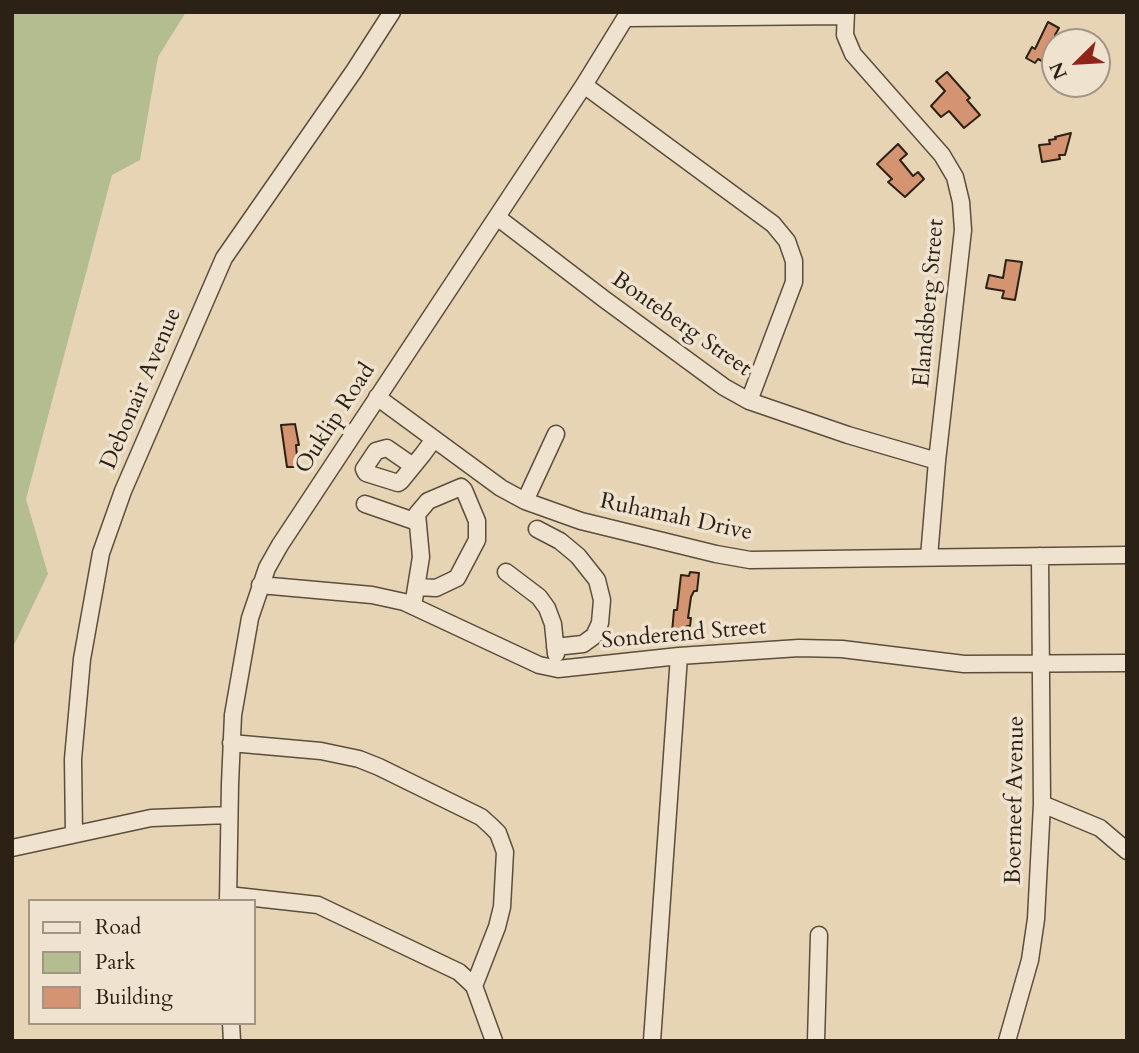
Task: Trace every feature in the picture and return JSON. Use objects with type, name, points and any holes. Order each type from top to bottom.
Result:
[{"type":"street","name":"Debonair Avenue","points":[[74,834],[73,751],[82,660],[99,561],[123,491],[224,258],[392,12]]},
{"type":"street","name":"Elandsberg Street","points":[[628,15],[845,14],[845,35],[853,54],[942,155],[955,177],[961,202],[962,240],[929,557]]},
{"type":"street","name":"Ouklip Road","points":[[228,898],[231,743],[246,638],[260,584],[279,545],[628,15]]},
{"type":"street","points":[[584,85],[773,224],[787,241],[794,261],[794,282],[749,401]]},
{"type":"street","name":"Bonteberg Street","points":[[497,217],[625,315],[724,387],[749,401],[836,431],[937,461]]},
{"type":"street","name":"Ruhamah Drive","points":[[377,397],[501,488],[525,501],[582,521],[680,546],[750,560],[1127,555]]},
{"type":"street","points":[[525,501],[556,434]]},
{"type":"street","points":[[413,466],[434,439]]},
{"type":"street","points":[[413,606],[421,557],[417,514],[428,501],[461,487],[473,511],[478,530],[477,540],[457,578],[436,588],[417,587]]},
{"type":"street","points":[[365,504],[417,522]]},
{"type":"street","points":[[537,529],[561,541],[578,556],[597,580],[602,600],[600,622],[594,636],[583,644],[555,647]]},
{"type":"street","name":"Boerneef Avenue","points":[[1007,1041],[1030,960],[1036,919],[1042,804],[1040,556]]},
{"type":"street","points":[[506,572],[543,601],[553,624],[558,669]]},
{"type":"street","name":"Sonderend Street","points":[[260,584],[372,595],[413,606],[539,666],[558,669],[679,656],[810,648],[842,649],[964,664],[1127,663]]},
{"type":"street","points":[[652,1041],[679,656]]},
{"type":"street","points":[[231,743],[321,751],[359,759],[481,817],[498,832],[505,852],[502,907],[498,927],[474,986]]},
{"type":"street","points":[[1042,804],[1100,828],[1127,851]]},
{"type":"street","points":[[12,848],[151,818],[229,815]]},
{"type":"street","points":[[256,900],[318,905],[459,972],[474,986],[494,1041]]},
{"type":"street","points":[[816,1041],[819,934]]},
{"type":"green space","points":[[12,12],[186,12],[158,57],[140,160],[112,175],[26,499],[48,574],[12,649]]},
{"type":"building","points":[[1048,22],[1059,28],[1045,28]]},
{"type":"building","points":[[1041,37],[1041,61],[1038,59],[1035,63],[1026,58],[1032,47],[1035,49]]},
{"type":"building","points":[[947,72],[970,98],[967,100],[980,115],[964,128],[949,111],[941,117],[931,106],[945,91],[936,81]]},
{"type":"building","points":[[1071,133],[1065,155],[1059,155],[1060,159],[1042,162],[1039,145],[1050,144],[1049,140]]},
{"type":"building","points":[[898,144],[907,154],[900,160],[913,176],[918,172],[924,179],[905,197],[888,182],[892,179],[877,164]]},
{"type":"building","points":[[1006,260],[1022,262],[1015,300],[1002,298],[1004,291],[986,288],[989,275],[1003,278]]},
{"type":"building","points":[[295,424],[299,445],[296,445],[298,467],[287,467],[281,425]]},
{"type":"building","points":[[690,572],[699,573],[697,591],[694,591],[691,597],[688,618],[691,618],[690,626],[687,626],[684,632],[672,632],[681,575],[689,576]]}]
